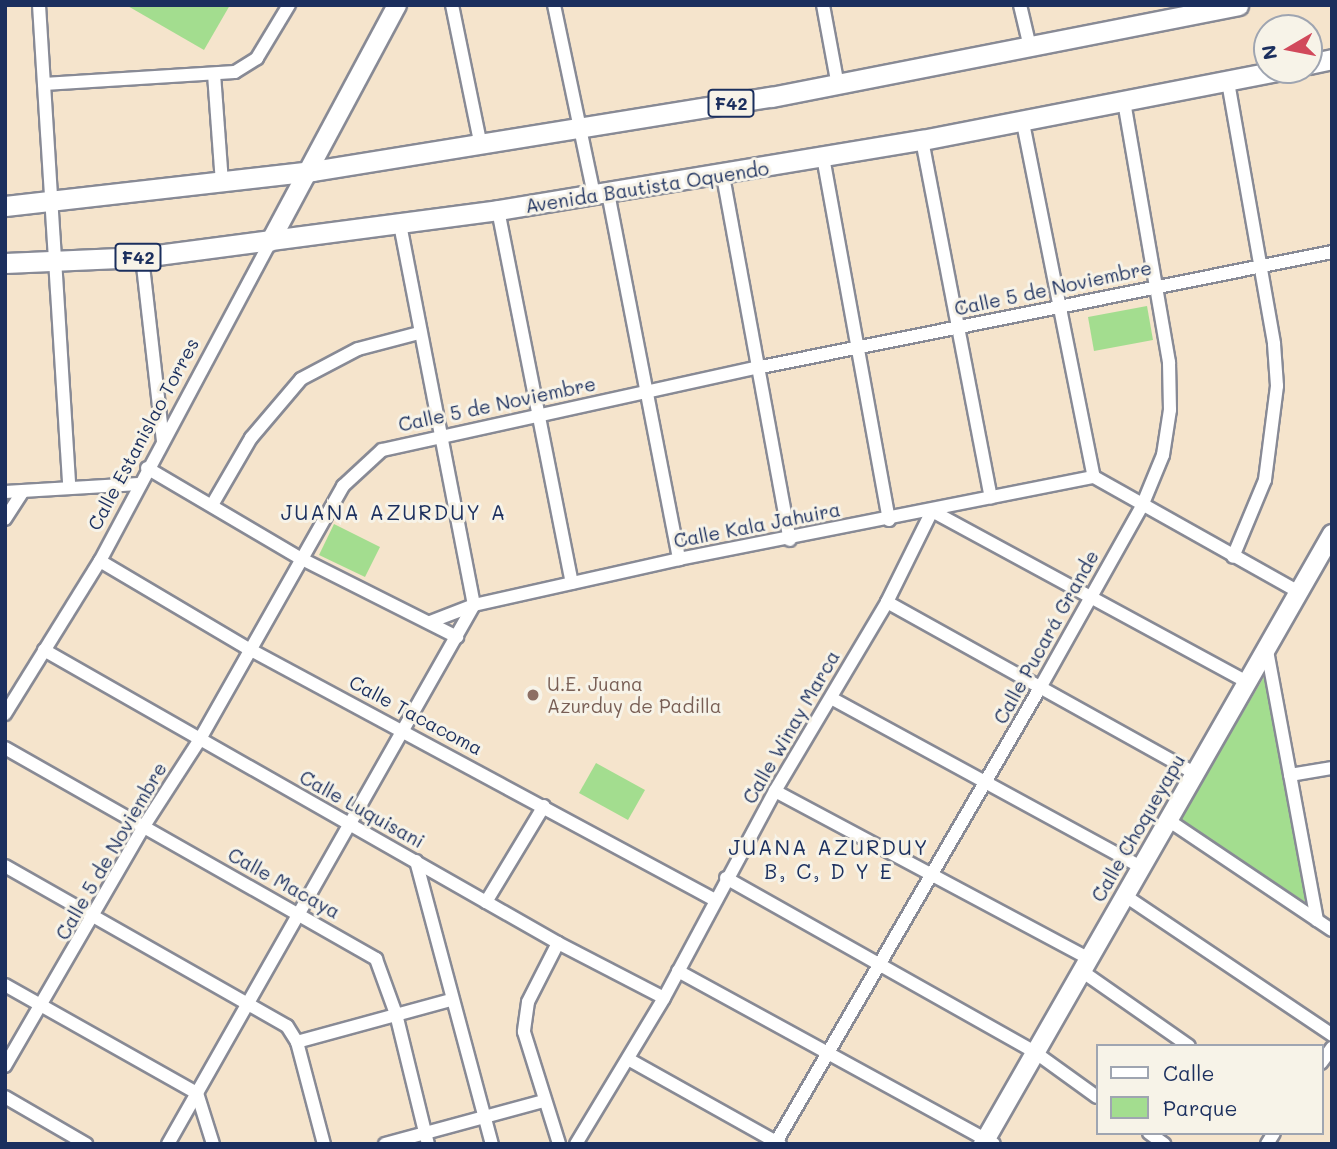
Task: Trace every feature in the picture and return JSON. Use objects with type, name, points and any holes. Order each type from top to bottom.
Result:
[{"type":"main road","name":"F42","points":[[5,206],[312,171],[838,86],[1214,7],[1238,5]]},
{"type":"main road","name":"Avenida Bautista Oquendo","points":[[5,263],[142,257],[270,242],[601,195],[922,140],[1022,118],[1253,76]]},
{"type":"street","points":[[39,5],[57,260],[69,487]]},
{"type":"street","points":[[44,84],[235,72],[257,58],[289,5]]},
{"type":"street","name":"Calle Estanislao Torres","points":[[5,714],[100,561],[147,468],[270,242],[312,171],[397,5]]},
{"type":"street","points":[[452,5],[480,142]]},
{"type":"street","points":[[554,5],[579,127],[601,195],[679,559]]},
{"type":"street","points":[[823,5],[838,86]]},
{"type":"street","points":[[1020,5],[1030,47]]},
{"type":"street","points":[[214,74],[222,183]]},
{"type":"street","points":[[1228,82],[1274,344],[1273,439],[1265,480],[1233,557]]},
{"type":"street","name":"Calle Pucará Grande","points":[[777,1143],[831,1054],[879,963],[986,782],[1142,506],[1163,455],[1170,411],[1169,362],[1124,101]]},
{"type":"street","points":[[1022,118],[1094,477],[1299,592]]},
{"type":"street","points":[[922,140],[991,497]]},
{"type":"street","points":[[823,158],[889,520]]},
{"type":"street","points":[[723,176],[756,368],[790,540]]},
{"type":"street","points":[[498,210],[572,583]]},
{"type":"street","points":[[168,1144],[301,914],[347,823],[405,730],[474,605],[419,333],[400,224]]},
{"type":"street","name":"Calle 5 de Noviembre","points":[[5,1066],[95,916],[144,826],[200,740],[300,558],[343,486],[363,463],[382,450],[439,435],[756,368],[1332,252]]},
{"type":"street","points":[[142,257],[163,441]]},
{"type":"street","points":[[212,505],[251,439],[301,379],[358,349],[419,333]]},
{"type":"street","points":[[147,468],[300,558],[457,637]]},
{"type":"street","name":"Calle Kala Jahuira","points":[[430,622],[474,605],[679,559],[790,540],[1094,477]]},
{"type":"street","points":[[5,492],[139,484]]},
{"type":"street","points":[[5,519],[23,491]]},
{"type":"street","points":[[932,511],[1247,682]]},
{"type":"street","name":"Calle Winay Marca","points":[[576,1144],[664,998],[726,878],[887,602],[932,511]]},
{"type":"street","name":"Calle Choqueyapu","points":[[987,1142],[1124,895],[1332,534]]},
{"type":"street","name":"Calle Tacacoma","points":[[100,561],[249,649],[405,730],[715,900]]},
{"type":"street","points":[[887,602],[1194,773]]},
{"type":"street","points":[[1266,645],[1317,920]]},
{"type":"street","name":"Calle Luquisani","points":[[44,650],[558,943],[664,998]]},
{"type":"street","points":[[831,698],[1140,867]]},
{"type":"street","name":"Calle Macaya","points":[[5,748],[376,959],[396,1014],[427,1138]]},
{"type":"street","points":[[1290,775],[1332,768]]},
{"type":"street","points":[[775,791],[931,875],[1086,966],[1186,1044]]},
{"type":"street","points":[[486,902],[544,806]]},
{"type":"street","points":[[1168,820],[1332,930]]},
{"type":"street","points":[[416,861],[451,1000],[492,1144]]},
{"type":"street","points":[[5,866],[287,1026],[297,1042],[324,1144]]},
{"type":"street","points":[[726,878],[1035,1053],[1096,1096]]},
{"type":"street","points":[[1124,895],[1332,1035]]},
{"type":"street","points":[[558,943],[525,1016],[524,1032],[543,1101],[559,1144]]},
{"type":"street","points":[[678,971],[987,1142]]},
{"type":"street","points":[[5,985],[197,1093],[214,1144]]},
{"type":"street","points":[[297,1042],[451,1000]]},
{"type":"street","points":[[628,1059],[777,1143]]},
{"type":"street","points":[[5,1097],[86,1144]]},
{"type":"street","points":[[385,1144],[427,1138],[485,1117],[543,1101]]},
{"type":"green space","points":[[126,5],[230,5],[204,50]]},
{"type":"green space","points":[[1147,306],[1153,340],[1094,351],[1088,317]]},
{"type":"green space","points":[[334,524],[380,547],[365,577],[319,555]]},
{"type":"green space","points":[[1265,675],[1307,903],[1179,821]]},
{"type":"green space","points":[[596,763],[645,790],[628,820],[579,793]]},
{"type":"place","name":"U.E. Juana Azurduy de Padilla","points":[[533,695]]},
{"type":"district","name":"JUANA AZURDUY A","points":[[394,512]]},
{"type":"district","name":"JUANA AZURDUY B, C, D Y E","points":[[829,859]]}]
